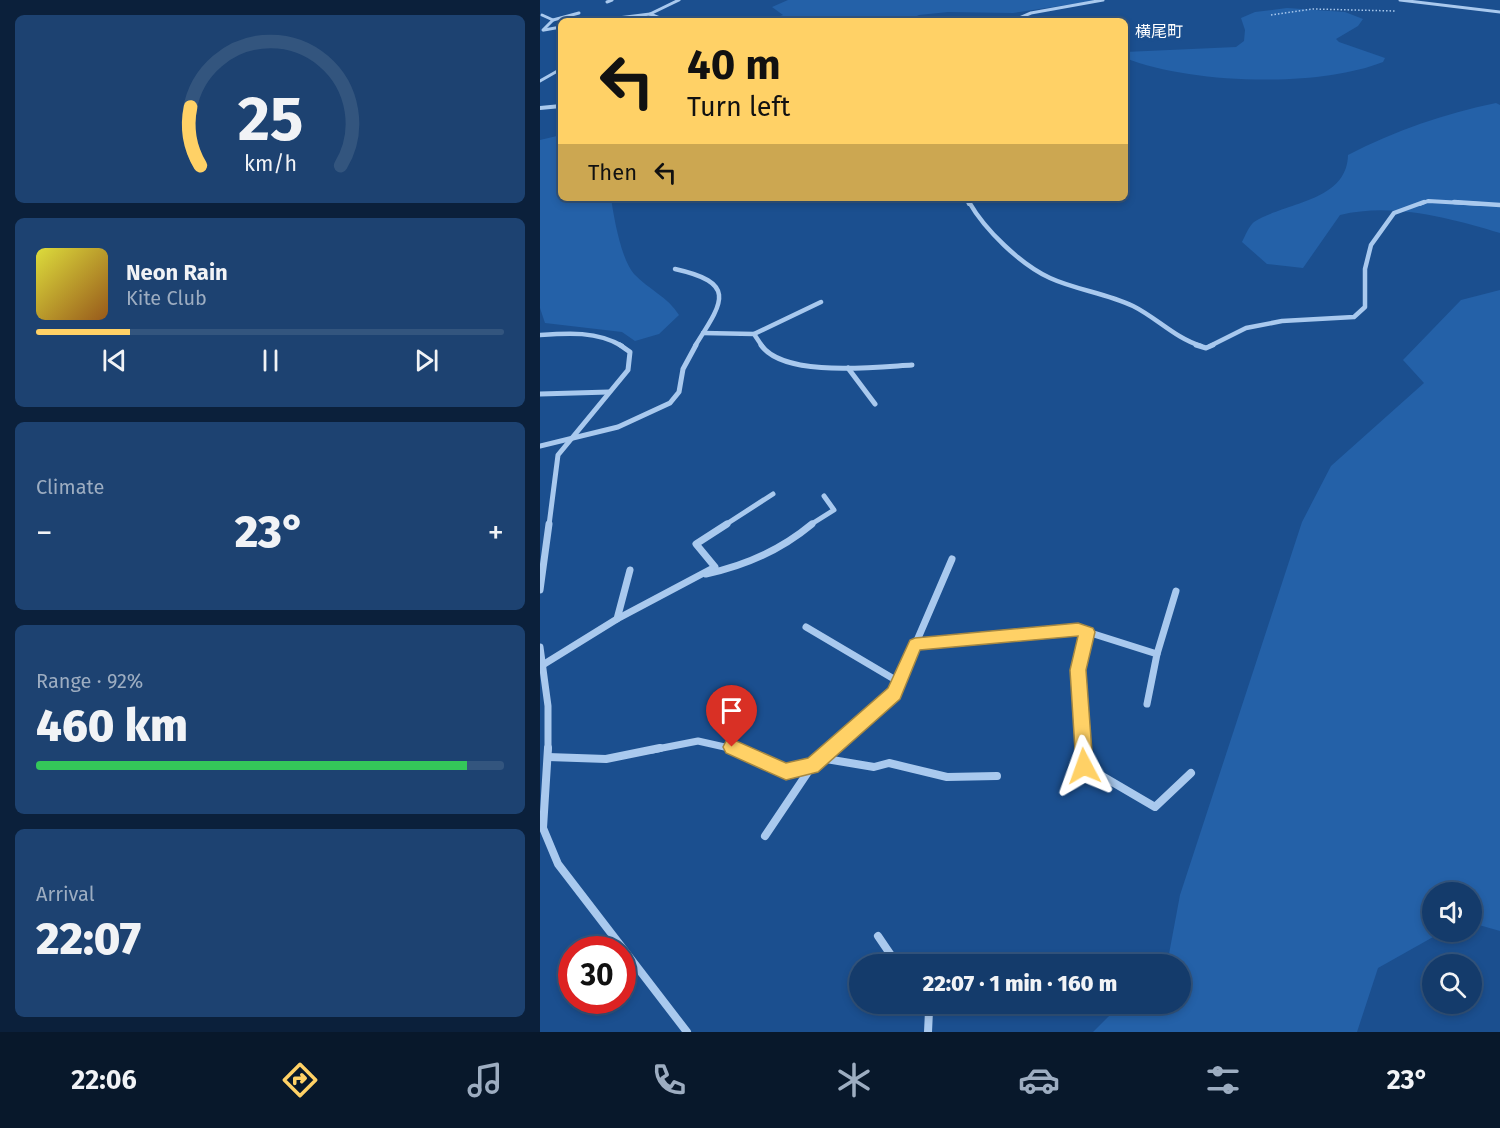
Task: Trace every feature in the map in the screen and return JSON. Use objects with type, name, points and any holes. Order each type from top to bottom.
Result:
[{"type":"street","points":[[607,2],[612,0]]},
{"type":"street","points":[[618,18],[650,14],[679,0]]},
{"type":"street","points":[[1018,18],[1031,13],[1103,0]]},
{"type":"street","points":[[1400,0],[1500,14]]},
{"type":"street","points":[[560,18],[579,13]]},
{"type":"street","points":[[650,14],[660,18]]},
{"type":"street","points":[[542,15],[553,20]]},
{"type":"street","points":[[542,30],[558,19]]},
{"type":"street","points":[[542,30],[558,27]]},
{"type":"street","points":[[540,80],[558,71]]},
{"type":"street","points":[[540,108],[558,105]]},
{"type":"street","points":[[967,201],[970,208],[1001,239],[1047,276],[1106,294],[1140,310],[1177,338],[1206,348],[1246,328],[1282,321],[1354,317],[1365,307],[1363,298],[1368,249],[1394,213],[1428,201],[1500,205]]},
{"type":"street","points":[[540,446],[594,435],[663,408],[682,388],[685,365],[721,301],[719,288],[701,273],[675,269]]},
{"type":"street","points":[[703,333],[754,334],[821,302]]},
{"type":"street","points":[[540,335],[579,332],[618,343],[630,352],[628,370],[558,455],[543,542],[540,591]]},
{"type":"street","points":[[754,334],[767,353],[806,366],[848,368],[912,365]]},
{"type":"street","points":[[848,368],[875,404]]},
{"type":"street","points":[[540,394],[609,392]]},
{"type":"street","points":[[541,665],[617,619],[715,567],[696,544],[773,494]]},
{"type":"street","points":[[699,576],[725,571],[792,538],[824,514],[834,510],[824,496]]},
{"type":"street","points":[[765,836],[812,766],[894,693],[952,559]]},
{"type":"street","points":[[617,619],[630,570]]},
{"type":"street","points":[[1147,704],[1157,654],[1176,591]]},
{"type":"street","points":[[806,627],[899,682]]},
{"type":"street","points":[[915,644],[1078,629],[1157,654]]},
{"type":"street","points":[[1088,632],[1078,670],[1084,766],[1155,807],[1191,773]]},
{"type":"street","points":[[540,647],[548,706],[548,757],[543,828],[558,864],[687,1032]]},
{"type":"street","points":[[548,757],[606,759],[698,741],[732,747],[786,772],[812,766]]},
{"type":"street","points":[[820,758],[874,767],[889,763],[947,777],[997,776]]},
{"type":"street","points":[[878,936],[890,954]]},
{"type":"street","points":[[928,1032],[929,1014]]},
{"type":"path","points":[[1271,15],[1285,10],[1326,8],[1399,12]]},
{"type":"shaded area","points":[[788,0],[1100,0],[1013,13],[948,12],[919,15],[912,18],[774,18],[783,15],[772,7]]},
{"type":"shaded area","points":[[1287,8],[1345,12],[1363,19],[1358,26],[1336,39],[1385,58],[1383,62],[1356,70],[1324,76],[1254,80],[1184,73],[1152,67],[1128,59],[1128,52],[1236,47],[1244,41],[1245,30],[1241,18],[1255,12]]},
{"type":"shaded area","points":[[1496,103],[1500,105],[1500,233],[1441,217],[1400,211],[1360,211],[1340,215],[1303,268],[1267,264],[1242,242],[1254,222],[1326,192],[1345,171],[1348,155],[1420,124]]},
{"type":"shaded area","points":[[558,136],[558,201],[612,201],[619,238],[629,267],[679,315],[659,334],[635,341],[622,332],[545,323],[540,308],[540,140]]},
{"type":"shaded area","points":[[1500,290],[1500,931],[1482,926],[1482,882],[1422,882],[1422,942],[1424,942],[1378,968],[1357,1032],[1093,1032],[1111,1014],[1191,1014],[1191,954],[1169,954],[1180,895],[1302,522],[1331,466],[1424,383],[1403,360],[1461,300]]},
{"type":"district","name":"横尾町","points":[[1159,31]]},
{"type":"route","points":[[732,747],[786,772],[812,766],[894,693],[915,644],[1078,629],[1088,632],[1078,670],[1084,766]]}]
